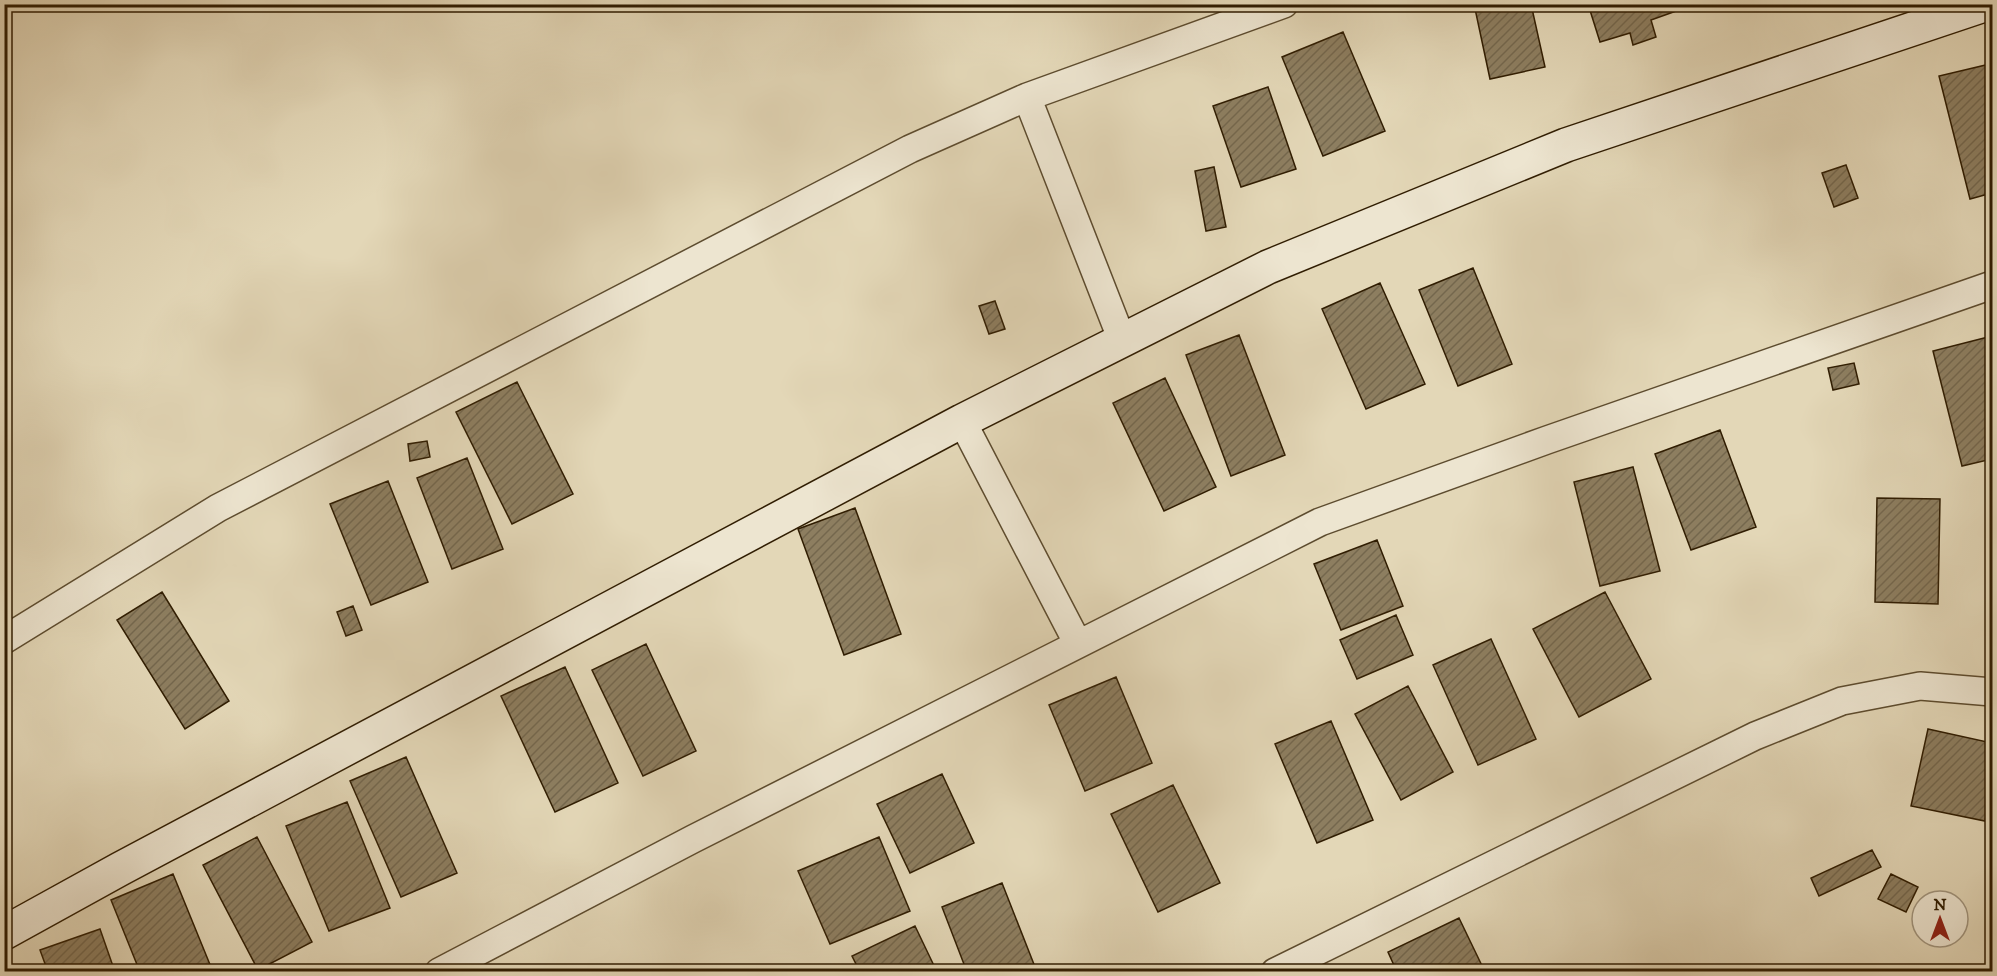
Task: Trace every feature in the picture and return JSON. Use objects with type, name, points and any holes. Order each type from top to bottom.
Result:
[{"type":"street","points":[[4,640],[218,508],[909,149],[1028,98],[1284,4]]},
{"type":"street","points":[[4,933],[962,421],[1268,267],[1566,145],[1987,4]]},
{"type":"street","points":[[1028,98],[1122,340]]},
{"type":"street","points":[[439,972],[693,839],[1320,522],[1547,440],[1992,285]]},
{"type":"street","points":[[962,421],[1078,644]]},
{"type":"street","points":[[1275,972],[1755,736],[1842,701],[1920,686],[1992,692]]},
{"type":"building","points":[[1474,4],[1531,4],[1545,67],[1490,79]]},
{"type":"building","points":[[1588,4],[1677,4],[1679,10],[1651,20],[1656,37],[1633,45],[1630,33],[1600,42]]},
{"type":"building","points":[[1343,32],[1385,131],[1323,156],[1282,57]]},
{"type":"building","points":[[1990,64],[1992,76],[1992,193],[1970,199],[1939,76]]},
{"type":"building","points":[[1268,87],[1296,169],[1241,187],[1213,106]]},
{"type":"building","points":[[1846,165],[1858,198],[1834,207],[1822,173]]},
{"type":"building","points":[[1214,167],[1226,227],[1206,231],[1195,171]]},
{"type":"building","points":[[1473,268],[1512,364],[1458,386],[1419,290]]},
{"type":"building","points":[[1380,283],[1425,384],[1366,409],[1322,309]]},
{"type":"building","points":[[995,301],[1005,329],[989,334],[979,306]]},
{"type":"building","points":[[1239,335],[1285,455],[1231,476],[1186,355]]},
{"type":"building","points":[[1992,336],[1992,459],[1962,466],[1933,351]]},
{"type":"building","points":[[1854,363],[1859,384],[1833,390],[1828,368]]},
{"type":"building","points":[[1165,378],[1216,487],[1164,511],[1113,403]]},
{"type":"building","points":[[517,382],[573,494],[512,524],[456,412]]},
{"type":"building","points":[[1720,430],[1756,527],[1691,550],[1655,454]]},
{"type":"building","points":[[427,441],[430,457],[410,461],[408,444]]},
{"type":"building","points":[[467,458],[503,549],[452,569],[417,478]]},
{"type":"building","points":[[1633,467],[1660,571],[1600,586],[1574,482]]},
{"type":"building","points":[[388,481],[428,582],[371,605],[330,504]]},
{"type":"building","points":[[1877,498],[1940,499],[1938,604],[1875,602]]},
{"type":"building","points":[[855,508],[901,634],[844,655],[798,529]]},
{"type":"building","points":[[1377,540],[1403,606],[1341,630],[1314,564]]},
{"type":"building","points":[[162,592],[229,701],[185,729],[117,620]]},
{"type":"building","points":[[1605,592],[1651,679],[1579,717],[1533,629]]},
{"type":"building","points":[[353,606],[362,630],[346,636],[337,612]]},
{"type":"building","points":[[1396,615],[1413,655],[1357,679],[1340,640]]},
{"type":"building","points":[[1491,639],[1536,739],[1478,765],[1433,665]]},
{"type":"building","points":[[646,644],[696,751],[643,776],[592,670]]},
{"type":"building","points":[[565,667],[618,783],[555,812],[501,696]]},
{"type":"building","points":[[1116,677],[1152,763],[1085,791],[1049,705]]},
{"type":"building","points":[[1408,686],[1453,772],[1401,800],[1355,714]]},
{"type":"building","points":[[1331,721],[1373,820],[1317,843],[1275,744]]},
{"type":"building","points":[[1928,729],[1992,743],[1992,787],[1985,821],[1911,806]]},
{"type":"building","points":[[406,757],[457,873],[401,897],[350,781]]},
{"type":"building","points":[[942,774],[974,843],[910,873],[877,804]]},
{"type":"building","points":[[1173,785],[1220,883],[1158,912],[1111,814]]},
{"type":"building","points":[[347,802],[390,908],[329,931],[286,826]]},
{"type":"building","points":[[257,837],[312,942],[258,970],[203,865]]},
{"type":"building","points":[[879,837],[910,911],[830,944],[798,871]]},
{"type":"building","points":[[1872,850],[1881,867],[1819,896],[1811,878]]},
{"type":"building","points":[[173,874],[213,972],[140,972],[111,900]]},
{"type":"building","points":[[1891,874],[1918,887],[1910,889],[1910,904],[1906,912],[1878,899]]},
{"type":"building","points":[[1002,883],[1037,972],[967,972],[942,907]]},
{"type":"building","points":[[1459,918],[1485,972],[1397,972],[1388,952]]},
{"type":"building","points":[[915,926],[937,972],[860,972],[852,956]]},
{"type":"building","points":[[100,929],[115,972],[48,972],[40,950]]}]
